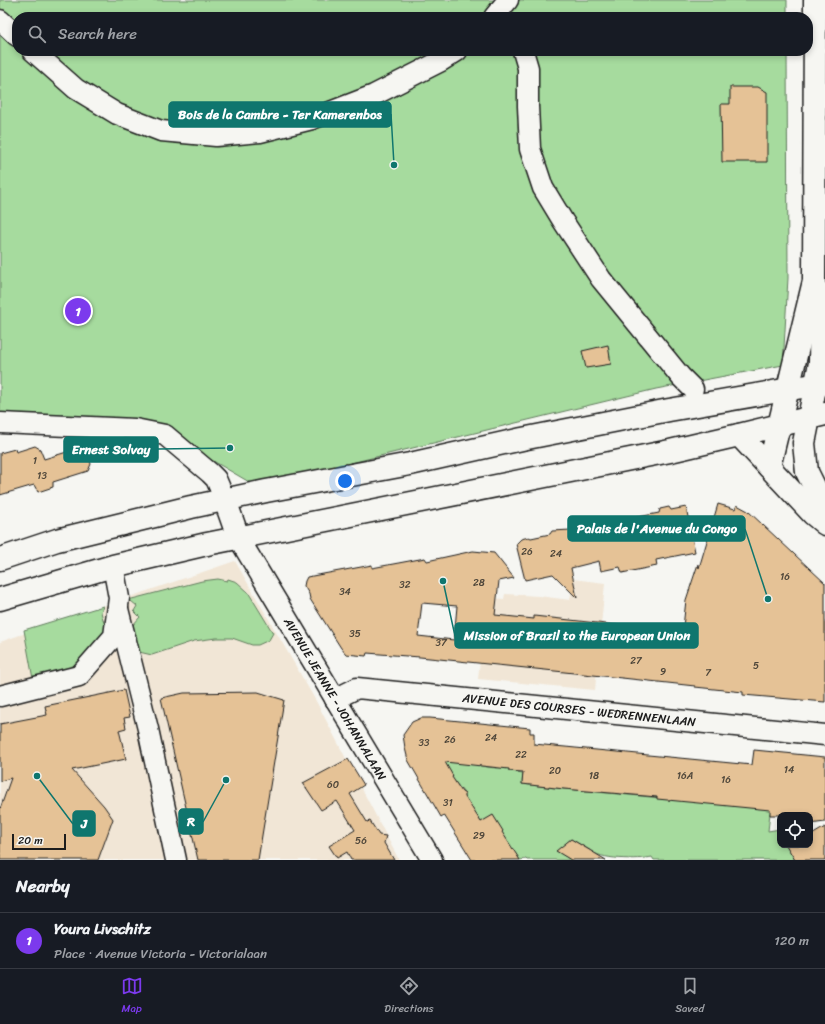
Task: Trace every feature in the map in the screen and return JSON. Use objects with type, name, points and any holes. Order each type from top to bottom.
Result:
[{"type":"main road","points":[[769,467],[814,281],[815,0]]},
{"type":"main road","points":[[814,281],[823,309],[820,384],[817,416],[804,443],[807,472],[821,500],[825,504]]},
{"type":"main road","points":[[0,559],[57,540],[193,506],[410,464],[669,410],[820,384]]},
{"type":"main road","points":[[0,599],[113,566],[238,537],[670,451],[739,436],[817,416]]},
{"type":"main road","points":[[739,436],[813,514],[825,524]]},
{"type":"main road","points":[[225,500],[238,537]]},
{"type":"street","points":[[0,20],[12,31]]},
{"type":"street","points":[[39,56],[76,89],[117,114],[161,131],[216,136],[260,132],[312,119],[374,95],[449,56]]},
{"type":"street","points":[[524,56],[528,68],[530,149],[543,188],[602,279],[681,377],[693,389]]},
{"type":"street","points":[[0,423],[135,429],[165,435],[210,473],[216,480],[225,500]]},
{"type":"street","name":"AVENUE JEANNE - JOHANNALAAN","points":[[238,537],[432,860]]},
{"type":"street","points":[[0,696],[79,676],[114,636],[120,598],[113,566]]},
{"type":"street","points":[[118,609],[148,729],[176,860]]},
{"type":"street","name":"AVENUE DES COURSES - WEDRENNENLAAN","points":[[335,699],[357,688],[825,735]]},
{"type":"shaded area","points":[[235,561],[316,701],[399,860],[0,860],[0,642]]},
{"type":"shaded area","points":[[573,579],[605,583],[595,690],[478,679],[485,612],[492,598],[504,599],[505,594],[570,600]]},
{"type":"green space","points":[[0,0],[787,0],[787,12],[12,12],[12,56],[787,56],[788,278],[783,365],[656,389],[256,486],[179,441],[0,418]]},
{"type":"green space","points":[[218,579],[227,581],[228,579],[237,582],[248,592],[273,633],[269,640],[258,645],[252,645],[232,638],[216,638],[194,641],[152,655],[139,652],[132,626],[140,617],[134,611],[137,606],[131,601],[128,603],[128,600],[202,581]]},
{"type":"green space","points":[[103,606],[101,612],[104,623],[112,621],[111,629],[72,673],[33,679],[24,630]]},
{"type":"green space","points":[[437,751],[463,761],[492,768],[509,766],[509,771],[523,773],[522,784],[792,810],[770,813],[768,831],[777,830],[777,848],[791,848],[789,849],[795,860],[654,860],[652,857],[638,859],[619,858],[602,856],[571,839],[557,851],[571,860],[520,860],[481,822],[469,804],[465,806],[465,794],[452,778],[452,774],[451,775]]},
{"type":"building","points":[[730,87],[758,87],[767,92],[767,162],[722,162],[721,104],[730,104]]},
{"type":"building","points":[[608,345],[611,364],[586,368],[582,351]]},
{"type":"building","points":[[35,446],[40,449],[44,459],[80,448],[87,452],[91,464],[88,471],[53,482],[53,487],[38,492],[34,485],[0,495],[0,453],[15,449],[16,452]]},
{"type":"building","points":[[718,504],[735,509],[737,505],[748,511],[825,583],[825,702],[743,695],[743,692],[695,686],[420,657],[367,653],[366,656],[346,654],[310,599],[304,586],[307,577],[372,565],[372,568],[425,558],[427,561],[473,551],[494,553],[514,578],[499,581],[495,615],[534,619],[534,616],[651,629],[650,643],[681,645],[686,600],[698,564],[699,568]],"holes":[[[422,603],[457,606],[454,640],[418,636]]]},
{"type":"building","points":[[669,507],[671,510],[686,507],[695,552],[656,560],[657,566],[622,573],[620,567],[601,571],[599,561],[571,568],[577,598],[553,574],[525,580],[516,544],[521,539],[550,534],[552,531],[571,530],[599,524],[601,521],[608,520],[612,522],[659,513],[660,509]]},
{"type":"building","points":[[124,690],[130,717],[124,718],[126,728],[119,730],[126,759],[72,770],[104,806],[113,819],[98,860],[0,860],[0,809],[11,778],[0,781],[0,724],[47,715],[45,706]]},
{"type":"building","points":[[258,692],[284,700],[258,860],[198,860],[161,698],[184,693]]},
{"type":"building","points":[[421,718],[430,718],[530,728],[530,733],[534,733],[534,744],[752,765],[754,750],[825,757],[825,822],[813,824],[813,812],[777,812],[777,815],[770,815],[770,810],[522,784],[523,772],[445,762],[453,776],[452,777],[465,794],[465,797],[481,822],[493,815],[520,860],[472,860],[444,815],[441,817],[408,760],[403,735],[412,722]]},
{"type":"building","points":[[348,759],[364,785],[350,794],[367,822],[370,821],[379,835],[386,836],[384,843],[394,860],[351,860],[347,852],[337,858],[329,846],[355,830],[337,801],[321,810],[303,783]]},
{"type":"building","points":[[825,827],[825,860],[795,860],[788,848],[813,848],[813,834]]},
{"type":"building","points":[[571,839],[606,860],[571,860],[556,851]]},
{"type":"place","name":"Bois de la Cambre - Ter Kamerenbos","points":[[394,165]]},
{"type":"place","name":"Youra Livschitz","points":[[78,311]]},
{"type":"place","name":"Ernest Solvay","points":[[230,448]]},
{"type":"place","name":"Mission of Brazil to the European Union","points":[[443,581]]},
{"type":"place","name":"Palais de l'Avenue du Congo","points":[[768,599]]},
{"type":"place","name":"J","points":[[37,776]]},
{"type":"place","name":"R","points":[[226,780]]}]
